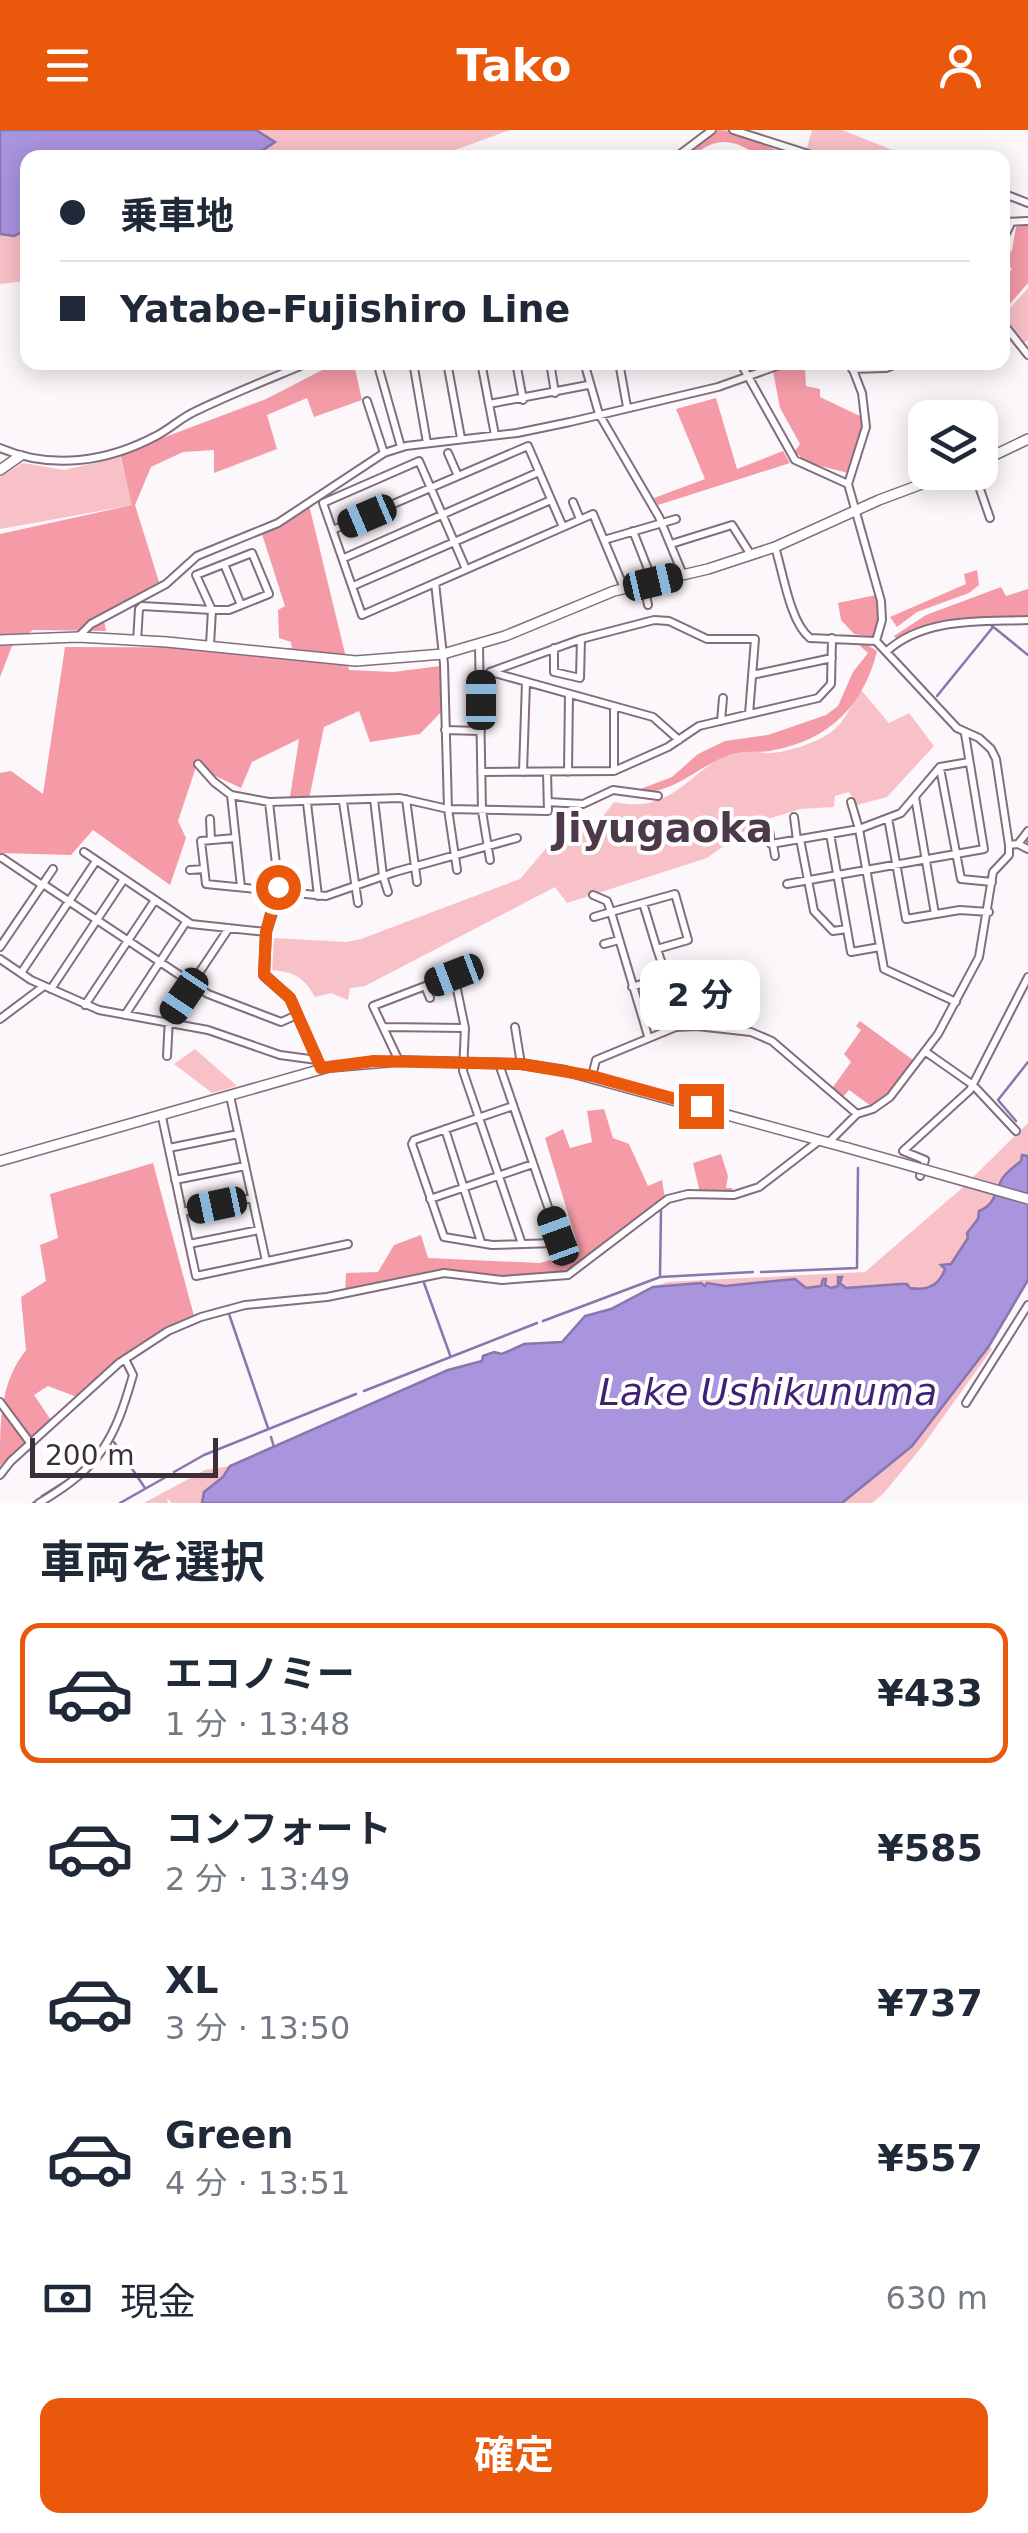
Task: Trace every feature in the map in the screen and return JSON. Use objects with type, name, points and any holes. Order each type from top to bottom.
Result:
[{"type":"street","points":[[686,150],[712,130]]},
{"type":"street","points":[[733,130],[796,150]]},
{"type":"street","points":[[1010,332],[1028,355]]},
{"type":"street","points":[[0,448],[20,456],[63,462],[118,452],[160,434],[191,413],[291,370]]},
{"type":"street","points":[[379,370],[402,447]]},
{"type":"street","points":[[414,370],[428,443]]},
{"type":"street","points":[[448,370],[460,438]]},
{"type":"street","points":[[483,370],[495,435]]},
{"type":"street","points":[[517,370],[523,400]]},
{"type":"street","points":[[552,370],[556,392]]},
{"type":"street","points":[[585,370],[599,414],[662,522],[683,575]]},
{"type":"street","points":[[620,370],[626,407]]},
{"type":"street","points":[[744,370],[795,460],[848,484]]},
{"type":"street","points":[[78,637],[91,624],[166,584],[198,556],[278,522],[384,453],[402,447],[542,428],[748,378],[765,370]]},
{"type":"street","points":[[853,370],[862,393],[866,427],[848,484],[881,601],[882,620],[876,641]]},
{"type":"street","points":[[489,404],[588,385]]},
{"type":"street","points":[[367,401],[384,453]]},
{"type":"street","points":[[998,454],[1028,440]]},
{"type":"street","points":[[335,529],[528,446],[563,527]]},
{"type":"street","points":[[448,453],[458,476]]},
{"type":"street","points":[[0,470],[20,456]]},
{"type":"street","points":[[466,569],[420,461],[324,502],[362,614],[382,606],[593,514],[624,588]]},
{"type":"street","points":[[344,558],[539,472]]},
{"type":"street","points":[[0,640],[78,637],[210,644],[356,661],[443,654],[480,645],[624,588],[775,547],[908,490]]},
{"type":"street","points":[[980,490],[990,518]]},
{"type":"street","points":[[353,586],[551,500]]},
{"type":"street","points":[[573,502],[580,520]]},
{"type":"street","points":[[604,540],[676,519]]},
{"type":"street","points":[[671,544],[732,525],[751,555]]},
{"type":"street","points":[[633,531],[648,583],[648,606]]},
{"type":"street","points":[[775,547],[800,628],[810,638],[876,641],[965,734],[987,744],[996,759],[1014,845]]},
{"type":"street","points":[[137,641],[142,606],[212,610],[229,610],[269,594],[252,553],[196,576],[212,610],[210,644]]},
{"type":"street","points":[[224,564],[241,605]]},
{"type":"street","points":[[435,583],[443,654],[448,809],[457,870]]},
{"type":"street","points":[[405,596],[411,609]]},
{"type":"street","points":[[382,606],[388,619]]},
{"type":"street","points":[[485,670],[580,639],[660,620],[707,639],[755,639],[748,714]]},
{"type":"street","points":[[887,651],[949,622],[1028,620]]},
{"type":"street","points":[[482,772],[614,771],[679,740],[695,728],[823,695],[830,684],[832,638]]},
{"type":"street","points":[[554,648],[554,672],[580,678],[580,639]]},
{"type":"street","points":[[480,645],[485,670],[482,811],[490,860]]},
{"type":"street","points":[[752,675],[832,658]]},
{"type":"street","points":[[485,670],[653,717],[679,740]]},
{"type":"street","points":[[524,772],[526,682]]},
{"type":"street","points":[[568,772],[570,694]]},
{"type":"street","points":[[721,721],[723,698]]},
{"type":"street","points":[[614,707],[614,771]]},
{"type":"street","points":[[446,730],[481,731]]},
{"type":"street","points":[[787,884],[984,849],[965,734]]},
{"type":"street","points":[[773,844],[859,829],[888,818],[901,812],[940,767],[970,762]]},
{"type":"street","points":[[198,764],[230,794],[269,802],[406,800],[482,811],[548,811],[548,772]]},
{"type":"street","points":[[940,767],[961,878],[992,882]]},
{"type":"street","points":[[548,802],[583,804],[613,790],[658,796]]},
{"type":"street","points":[[230,794],[241,888]]},
{"type":"street","points":[[914,797],[935,914]]},
{"type":"street","points":[[374,799],[388,892]]},
{"type":"street","points":[[406,800],[417,882]]},
{"type":"street","points":[[269,802],[279,891],[266,932],[264,975],[285,991],[319,1064]]},
{"type":"street","points":[[342,802],[358,903]]},
{"type":"street","points":[[851,802],[884,969],[956,1002]]},
{"type":"street","points":[[307,803],[318,896]]},
{"type":"street","points":[[794,818],[814,911],[833,931],[847,929]]},
{"type":"street","points":[[888,818],[906,919],[960,910],[989,912]]},
{"type":"street","points":[[210,819],[211,840]]},
{"type":"street","points":[[769,830],[774,856]]},
{"type":"street","points":[[0,1475],[125,1359],[168,1331],[200,1317],[244,1304],[327,1297],[444,1273],[502,1280],[568,1275],[668,1199],[688,1194],[734,1195],[759,1188],[825,1142],[857,1114],[890,1097],[926,1052],[979,957],[996,867],[1028,831]]},
{"type":"street","points":[[830,834],[851,952],[880,947]]},
{"type":"street","points":[[235,838],[201,841],[206,884],[318,896],[517,838]]},
{"type":"street","points":[[1014,845],[1028,849]]},
{"type":"street","points":[[84,852],[186,922],[266,932]]},
{"type":"street","points":[[2,858],[208,994],[281,1022],[298,1014]]},
{"type":"street","points":[[21,973],[96,861]]},
{"type":"street","points":[[0,948],[53,869]]},
{"type":"street","points":[[190,870],[204,869]]},
{"type":"street","points":[[0,1019],[47,987],[124,879]]},
{"type":"street","points":[[593,894],[606,901],[611,912],[648,1036]]},
{"type":"street","points":[[594,917],[675,894],[688,940],[656,949]]},
{"type":"street","points":[[86,1005],[155,900]]},
{"type":"street","points":[[643,903],[671,990],[681,994],[684,1002]]},
{"type":"street","points":[[124,1015],[186,922]]},
{"type":"street","points":[[167,1056],[168,1023],[229,928]]},
{"type":"street","points":[[604,944],[619,940]]},
{"type":"street","points":[[0,958],[21,973],[86,1005],[194,1028],[280,1055],[319,1064],[521,1064],[592,1076],[1028,1199]]},
{"type":"street","points":[[360,1009],[463,971]]},
{"type":"street","points":[[454,975],[465,1028],[463,1071],[522,1244]]},
{"type":"street","points":[[632,987],[666,976]]},
{"type":"street","points":[[920,1176],[925,1160],[903,1150],[973,1085],[1028,977]]},
{"type":"street","points":[[650,981],[654,994]]},
{"type":"street","points":[[425,986],[430,998]]},
{"type":"street","points":[[372,1006],[400,1061]]},
{"type":"street","points":[[592,1076],[596,1060],[676,1028],[697,1026],[762,1035],[857,1114]]},
{"type":"street","points":[[383,1027],[465,1028]]},
{"type":"street","points":[[514,1027],[521,1064]]},
{"type":"street","points":[[193,1040],[194,1028]]},
{"type":"street","points":[[926,1052],[973,1085],[1016,1131]]},
{"type":"street","points":[[0,1161],[162,1117],[319,1064]]},
{"type":"street","points":[[499,1064],[558,1236],[555,1243],[492,1245],[444,1237],[412,1144],[414,1140],[513,1106]]},
{"type":"street","points":[[230,1096],[266,1261]]},
{"type":"street","points":[[162,1117],[196,1276],[348,1244]]},
{"type":"street","points":[[444,1129],[482,1242]]},
{"type":"street","points":[[169,1148],[238,1134]]},
{"type":"street","points":[[430,1199],[533,1164]]},
{"type":"street","points":[[176,1180],[245,1166]]},
{"type":"street","points":[[182,1212],[252,1198]]},
{"type":"street","points":[[189,1244],[259,1230]]},
{"type":"street","points":[[966,1403],[1028,1305]]},
{"type":"street","points":[[39,1503],[90,1468],[101,1455],[122,1412],[133,1374],[125,1359]]},
{"type":"street","points":[[0,1402],[30,1444]]},
{"type":"shaded area","points":[[256,130],[510,130],[455,150],[265,150],[275,143]]},
{"type":"shaded area","points":[[718,130],[733,131],[779,150],[749,150],[724,142],[690,150]]},
{"type":"shaded area","points":[[812,130],[842,130],[892,150],[806,150]]},
{"type":"shaded area","points":[[1028,225],[1028,283],[1010,304],[1010,252],[1016,227]]},
{"type":"shaded area","points":[[20,233],[20,282],[0,284],[0,234]]},
{"type":"shaded area","points":[[1028,288],[1028,340],[1024,343],[1010,325],[1010,308]]},
{"type":"shaded area","points":[[322,370],[355,370],[362,400],[314,417],[307,398],[267,415],[277,449],[214,473],[214,450],[183,452],[151,467],[135,505],[159,582],[103,615],[106,631],[33,630],[12,646],[0,677],[0,534],[132,505],[120,454],[266,399]]},
{"type":"shaded area","points":[[805,370],[806,386],[820,389],[820,397],[862,417],[863,440],[848,473],[805,462],[795,451],[800,444],[780,408],[773,371]]},
{"type":"shaded area","points":[[716,398],[737,469],[783,451],[790,463],[658,505],[654,498],[705,479],[676,409]]},
{"type":"shaded area","points":[[120,457],[133,505],[0,529],[0,477],[23,463],[64,470]]},
{"type":"shaded area","points":[[309,505],[349,670],[393,672],[440,666],[441,712],[420,734],[370,742],[359,711],[324,727],[309,799],[290,797],[299,739],[252,762],[241,788],[196,767],[178,821],[186,838],[170,885],[93,830],[71,855],[0,853],[0,773],[11,771],[43,794],[65,647],[292,648],[291,642],[279,638],[278,610],[285,606],[261,531]]},
{"type":"shaded area","points":[[977,570],[979,585],[969,593],[917,612],[897,627],[890,617],[966,584],[964,574]]},
{"type":"shaded area","points":[[1001,587],[1006,596],[1028,589],[1028,617],[953,619],[898,641],[894,636],[926,615]]},
{"type":"shaded area","points":[[876,595],[880,618],[875,637],[854,634],[841,620],[838,603]]},
{"type":"shaded area","points":[[863,642],[877,651],[871,670],[853,703],[827,729],[794,745],[729,755],[659,790],[630,793],[672,777],[698,754],[725,741],[768,735],[826,715],[838,706],[853,672],[868,653],[860,646]]},
{"type":"shaded area","points":[[861,690],[889,723],[909,713],[934,746],[887,797],[857,805],[849,792],[835,796],[834,807],[800,809],[756,823],[707,858],[567,903],[555,887],[365,986],[350,988],[348,1000],[331,993],[315,997],[298,977],[272,970],[274,938],[346,942],[361,939],[520,879],[555,838],[601,819],[614,802],[654,801],[670,795],[723,757],[744,751],[785,751],[824,737],[840,724]]},
{"type":"shaded area","points":[[860,1021],[913,1060],[889,1094],[871,1106],[849,1090],[841,1099],[831,1090],[851,1062],[844,1054],[861,1030],[856,1026]]},
{"type":"shaded area","points":[[195,1049],[237,1086],[212,1093],[174,1064]]},
{"type":"shaded area","points":[[604,1109],[613,1138],[629,1144],[648,1186],[662,1180],[665,1198],[570,1272],[500,1278],[446,1270],[345,1292],[346,1273],[378,1272],[394,1245],[421,1235],[428,1258],[540,1263],[567,1255],[576,1240],[545,1138],[563,1129],[570,1148],[592,1142],[587,1111]]},
{"type":"shaded area","points":[[1028,1123],[1028,1156],[1022,1155],[1021,1161],[1008,1171],[997,1195],[967,1232],[968,1238],[938,1282],[926,1289],[901,1284],[846,1288],[838,1277],[838,1286],[831,1288],[825,1284],[806,1288],[795,1279],[653,1287],[667,1282],[865,1272],[961,1189]]},
{"type":"shaded area","points":[[721,1154],[728,1176],[726,1188],[733,1192],[700,1193],[693,1163]]},
{"type":"shaded area","points":[[153,1163],[194,1316],[147,1342],[77,1397],[48,1386],[34,1395],[51,1420],[0,1466],[6,1389],[26,1350],[21,1297],[46,1281],[40,1245],[58,1238],[50,1194]]},
{"type":"shaded area","points":[[989,1346],[992,1349],[883,1494],[872,1503],[842,1503],[912,1446]]},
{"type":"shaded area","points":[[230,1466],[204,1492],[202,1503],[172,1503],[167,1498],[168,1503],[144,1503],[205,1470]]},
{"type":"water","points":[[0,130],[256,130],[275,142],[263,150],[20,150],[20,233],[0,234]]},
{"type":"water","name":"Lake Ushikunuma","points":[[1022,1155],[1028,1156],[1028,1280],[989,1346],[912,1446],[842,1503],[202,1503],[204,1492],[230,1466],[448,1370],[482,1361],[483,1356],[502,1354],[524,1344],[562,1342],[585,1316],[611,1309],[653,1287],[701,1283],[725,1286],[795,1279],[806,1288],[821,1286],[826,1279],[825,1285],[831,1288],[838,1286],[838,1277],[842,1277],[840,1283],[846,1288],[907,1284],[910,1288],[927,1288],[939,1280],[945,1269],[941,1265],[951,1264],[979,1211],[991,1202],[1002,1179],[1021,1161]]},
{"type":"waterway","points":[[991,625],[1028,655]]},
{"type":"waterway","points":[[937,696],[993,627]]},
{"type":"waterway","points":[[1016,1121],[998,1100],[1028,1062]]},
{"type":"waterway","points":[[761,1272],[857,1268],[858,1168]]},
{"type":"waterway","points":[[660,1275],[661,1210]]},
{"type":"waterway","points":[[543,1321],[660,1277],[753,1272]]},
{"type":"waterway","points":[[424,1283],[450,1355]]},
{"type":"waterway","points":[[229,1314],[268,1428]]},
{"type":"waterway","points":[[364,1391],[537,1323]]},
{"type":"waterway","points":[[174,1472],[204,1455],[356,1394]]},
{"type":"waterway","points":[[271,1437],[274,1447]]},
{"type":"waterway","points":[[114,1442],[145,1488]]},
{"type":"waterway","points":[[120,1503],[166,1477]]},
{"type":"waterway","points":[[42,1496],[69,1479]]},
{"type":"waterway","points":[[33,1503],[40,1499]]},
{"type":"district","name":"Jiyugaoka","points":[[663,828]]},
{"type":"route","points":[[278,887],[266,932],[264,975],[290,998],[321,1068],[374,1061],[521,1064],[592,1076],[701,1106]]}]
